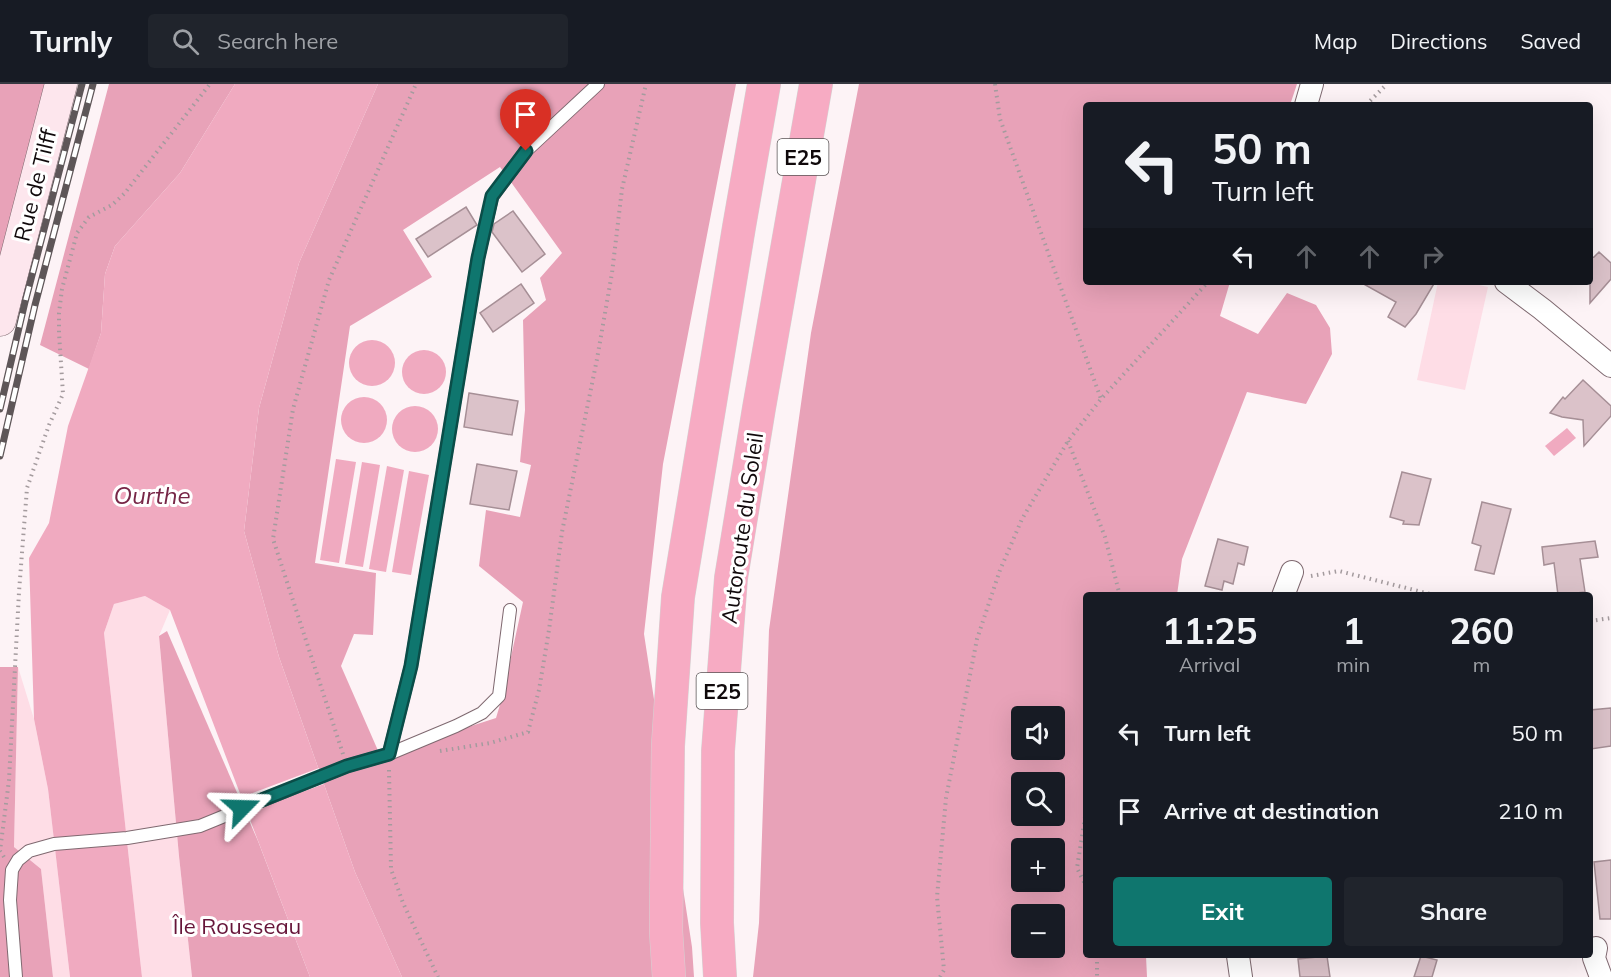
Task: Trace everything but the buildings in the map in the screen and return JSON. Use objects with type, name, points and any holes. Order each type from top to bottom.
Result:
[{"type":"highway","name":"E25","points":[[669,977],[666,931],[668,746],[678,597],[709,401],[764,84]]},
{"type":"highway","name":"Autoroute du Soleil","points":[[720,977],[717,923],[718,751],[731,578],[816,84]]},
{"type":"main road","name":"Rue de Tilff","points":[[0,320],[61,84]]},
{"type":"street","points":[[1307,102],[1312,84]]},
{"type":"street","points":[[1510,285],[1611,366]]},
{"type":"street","points":[[1285,592],[1293,572]]},
{"type":"street","points":[[1599,948],[1594,957],[1601,977]]},
{"type":"street","points":[[1238,958],[1240,977]]},
{"type":"lane","points":[[389,754],[411,666],[478,258],[492,196],[526,151],[598,84]]},
{"type":"lane","points":[[16,977],[10,900],[12,870],[18,860],[29,851],[54,844],[127,838],[200,826],[347,766],[389,754],[482,713],[499,696],[510,610]]},
{"type":"path","points":[[12,870],[0,851],[10,769],[23,531],[27,488],[49,425],[63,394],[59,313],[62,289],[77,232],[89,217],[112,205],[124,194],[210,84]]},
{"type":"path","points":[[347,766],[273,539],[293,409],[329,280],[416,84]]},
{"type":"path","points":[[438,751],[490,743],[528,732],[539,690],[562,532],[612,273],[622,189],[646,84]]},
{"type":"path","points":[[995,84],[1000,119],[1101,399]]},
{"type":"path","points":[[1369,102],[1387,84]]},
{"type":"path","points":[[940,977],[944,970],[937,897],[946,798],[977,639],[1000,570],[1022,519],[1068,441],[1101,399],[1205,285]]},
{"type":"path","points":[[1068,441],[1105,537],[1119,592]]},
{"type":"path","points":[[1293,572],[1312,577],[1339,572],[1422,592]]},
{"type":"path","points":[[1593,621],[1611,618]]},
{"type":"path","points":[[389,754],[391,869],[403,903],[438,977]]},
{"type":"path","points":[[1083,830],[1077,868],[1083,880]]},
{"type":"path","points":[[1097,958],[1097,977]]},
{"type":"shaded area","points":[[1437,285],[1488,287],[1465,390],[1417,380]]},
{"type":"shaded area","points":[[145,596],[170,610],[159,636],[192,977],[142,977],[104,633],[114,604]]},
{"type":"shaded area","points":[[18,667],[34,719],[48,789],[70,977],[53,977],[41,869],[14,847]]},
{"type":"green space","points":[[0,84],[48,84],[0,284]]},
{"type":"green space","points":[[109,84],[235,84],[180,173],[115,246],[105,274],[101,333],[89,369],[40,345]]},
{"type":"green space","points":[[378,84],[736,84],[663,464],[644,634],[692,947],[694,977],[402,977],[355,872],[279,657],[244,531],[259,408],[299,263]],"holes":[[[500,167],[562,253],[540,278],[546,300],[523,320],[525,410],[520,462],[531,465],[520,517],[486,510],[479,566],[523,602],[496,718],[462,729],[383,762],[341,666],[354,634],[373,635],[376,573],[315,563],[350,326],[432,277],[403,230]]]},
{"type":"green space","points":[[859,84],[1297,84],[1291,102],[1083,102],[1083,285],[1229,285],[1220,316],[1258,334],[1287,293],[1316,305],[1330,328],[1332,354],[1306,404],[1247,392],[1182,559],[1177,592],[1083,592],[1083,958],[1146,958],[1147,977],[753,977],[759,923],[769,630],[811,333]]},
{"type":"green space","name":"Île Rousseau","points":[[167,631],[258,841],[310,977],[192,977],[159,636]]},
{"type":"green space","points":[[0,667],[18,667],[14,847],[41,869],[53,977],[0,977]]},
{"type":"water","name":"Ourthe","points":[[235,84],[378,84],[299,263],[259,408],[244,531],[279,657],[355,872],[402,977],[310,977],[170,610],[145,596],[114,604],[104,633],[142,977],[70,977],[48,789],[34,719],[29,558],[49,523],[68,426],[101,333],[105,274],[115,246],[180,173]]},
{"type":"water","points":[[372,340],[388,347],[395,363],[388,379],[372,386],[356,379],[349,363],[356,347]]},
{"type":"water","points":[[424,350],[433,351],[440,356],[445,363],[445,381],[440,388],[433,393],[424,394],[415,393],[408,388],[403,381],[402,372],[403,363],[408,356],[415,351]]},
{"type":"water","points":[[364,397],[380,404],[387,420],[380,436],[364,443],[348,436],[341,420],[348,404]]},
{"type":"water","points":[[415,406],[431,413],[438,429],[431,445],[415,452],[399,445],[392,429],[399,413]]},
{"type":"water","points":[[1567,428],[1576,438],[1554,456],[1545,446]]},
{"type":"water","points":[[336,459],[356,462],[339,563],[320,560]]},
{"type":"water","points":[[362,462],[380,465],[363,567],[345,564]]},
{"type":"water","points":[[387,466],[404,470],[386,572],[369,569]]},
{"type":"water","points":[[409,471],[429,475],[411,575],[392,572]]},
{"type":"pier","points":[[319,768],[324,784],[247,812],[242,797]]},
{"type":"railway","points":[[0,409],[25,302],[82,84]]},
{"type":"railway","points":[[0,456],[35,305],[93,84]]},
{"type":"route","points":[[242,808],[347,766],[389,754],[411,666],[478,258],[492,196],[526,151]]}]
